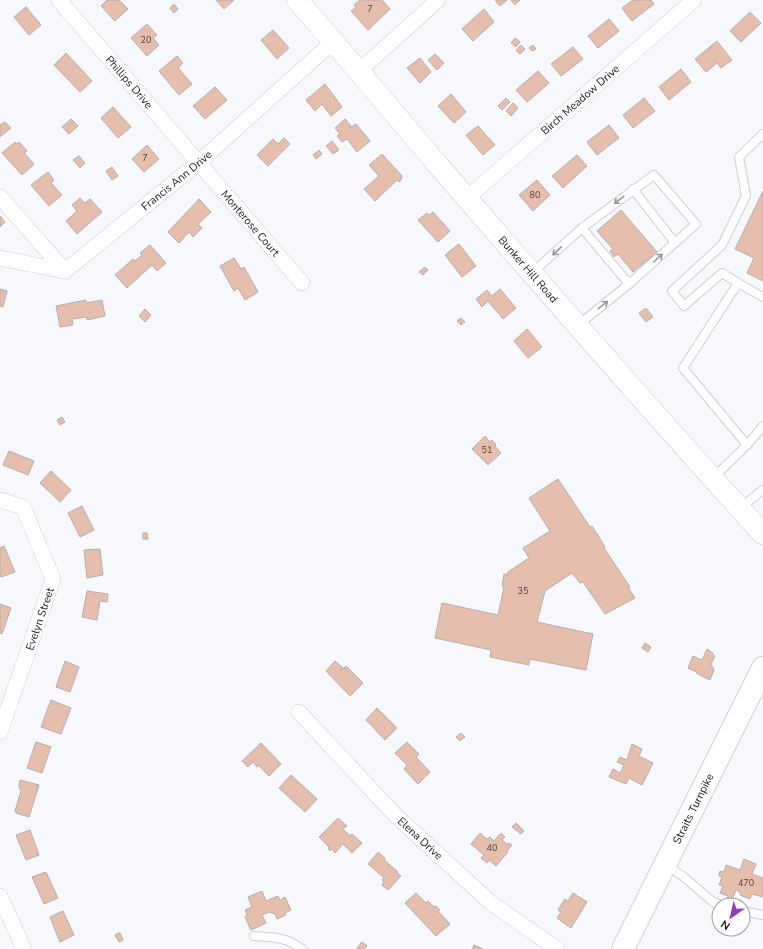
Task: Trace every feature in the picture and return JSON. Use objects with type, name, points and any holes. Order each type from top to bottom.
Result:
[{"type":"main road","name":"Bunker Hill Road","points":[[297,0],[334,41],[358,72],[532,274],[712,479],[763,534]]},
{"type":"main road","name":"Straits Turnpike","points":[[623,949],[763,668]]},
{"type":"street","name":"Phillips Drive","points":[[59,0],[198,164]]},
{"type":"street","points":[[358,72],[438,0]]},
{"type":"street","name":"Birch Meadow Drive","points":[[467,198],[694,0]]},
{"type":"street","name":"Francis Ann Drive","points":[[65,271],[198,164],[334,41]]},
{"type":"street","name":"Monterose Court","points":[[198,164],[302,283]]},
{"type":"street","points":[[0,197],[65,271]]},
{"type":"street","points":[[0,258],[65,271]]},
{"type":"street","name":"Evelyn Street","points":[[0,500],[23,507],[53,579],[1,726]]},
{"type":"street","name":"Elena Drive","points":[[298,712],[395,815],[485,898],[557,949]]},
{"type":"street","points":[[0,896],[24,949]]},
{"type":"lane","points":[[763,134],[739,157],[746,196],[722,245],[672,291],[684,306],[722,273],[763,297]]},
{"type":"lane","points":[[532,274],[582,228],[654,175],[696,224],[629,284],[577,325]]},
{"type":"lane","points":[[633,189],[675,243]]},
{"type":"lane","points":[[582,228],[629,284]]},
{"type":"lane","points":[[738,283],[683,368],[746,445]]},
{"type":"lane","points":[[712,479],[763,426]]},
{"type":"lane","points":[[740,509],[763,490]]},
{"type":"lane","points":[[666,865],[685,878],[711,900]]},
{"type":"lane","points":[[751,913],[763,915]]},
{"type":"lane","points":[[254,936],[278,937],[302,949]]},
{"type":"building","points":[[107,0],[119,0],[128,9],[115,21],[101,6]]},
{"type":"building","points":[[216,0],[234,0],[224,9]]},
{"type":"building","points":[[360,0],[382,0],[390,9],[368,30],[351,11],[356,7],[354,5]]},
{"type":"building","points":[[495,0],[507,0],[500,6]]},
{"type":"building","points":[[511,0],[520,0],[515,5]]},
{"type":"building","points":[[633,0],[651,0],[654,4],[632,21],[622,8]]},
{"type":"building","points":[[174,4],[178,9],[174,13],[170,8]]},
{"type":"building","points":[[26,7],[41,25],[29,35],[14,17]]},
{"type":"building","points":[[484,9],[494,22],[473,41],[462,29]]},
{"type":"building","points":[[750,12],[761,23],[741,42],[730,31]]},
{"type":"building","points":[[609,19],[619,31],[598,48],[588,36]]},
{"type":"building","points":[[147,24],[157,35],[153,38],[159,45],[147,56],[131,38]]},
{"type":"building","points":[[273,30],[289,48],[277,59],[261,40]]},
{"type":"building","points":[[515,38],[520,42],[516,47],[511,43]]},
{"type":"building","points":[[717,41],[732,60],[721,68],[717,63],[706,72],[695,59]]},
{"type":"building","points":[[521,45],[525,49],[520,54],[516,50]]},
{"type":"building","points":[[533,45],[536,49],[532,51],[529,48]]},
{"type":"building","points":[[573,47],[583,59],[561,76],[551,64]]},
{"type":"building","points":[[66,53],[92,81],[80,92],[54,65]]},
{"type":"building","points":[[435,54],[444,63],[437,70],[428,60]]},
{"type":"building","points":[[177,56],[183,63],[178,68],[192,84],[179,95],[159,71]]},
{"type":"building","points":[[420,58],[431,72],[420,83],[407,68]]},
{"type":"building","points":[[681,69],[691,82],[669,100],[659,87]]},
{"type":"building","points":[[538,71],[549,83],[527,102],[516,90]]},
{"type":"building","points":[[325,84],[342,107],[331,116],[322,104],[315,111],[306,100]]},
{"type":"building","points":[[215,87],[227,100],[205,119],[193,106]]},
{"type":"building","points":[[451,94],[466,112],[454,123],[438,106]]},
{"type":"building","points":[[506,98],[510,102],[502,110],[498,106]]},
{"type":"building","points":[[644,98],[655,111],[633,128],[623,115]]},
{"type":"building","points":[[513,103],[518,108],[511,116],[506,111]]},
{"type":"building","points":[[113,107],[131,127],[118,138],[101,118]]},
{"type":"building","points":[[71,119],[78,126],[69,134],[62,127]]},
{"type":"building","points":[[345,119],[351,126],[349,128],[356,124],[370,141],[357,152],[347,139],[342,142],[337,136],[340,134],[335,128]]},
{"type":"building","points":[[5,122],[11,128],[0,137],[0,125]]},
{"type":"building","points":[[609,125],[619,138],[597,155],[587,142]]},
{"type":"building","points":[[478,126],[495,145],[483,155],[466,135]]},
{"type":"building","points":[[284,138],[290,144],[268,166],[257,155],[273,139],[278,144]]},
{"type":"building","points":[[332,141],[339,150],[333,154],[326,146]]},
{"type":"building","points":[[15,142],[16,144],[19,142],[27,151],[24,153],[34,164],[22,175],[2,153]]},
{"type":"building","points":[[147,145],[159,159],[144,172],[132,159]]},
{"type":"building","points":[[319,150],[322,154],[316,159],[313,155]]},
{"type":"building","points":[[382,154],[402,176],[399,182],[397,180],[375,201],[364,189],[379,176],[369,165]]},
{"type":"building","points":[[577,155],[587,166],[563,188],[552,176]]},
{"type":"building","points":[[79,156],[85,163],[80,168],[73,160]]},
{"type":"building","points":[[112,167],[118,176],[112,180],[106,171]]},
{"type":"building","points":[[48,172],[54,180],[51,183],[62,195],[49,206],[31,185]]},
{"type":"building","points":[[537,180],[550,195],[533,211],[519,195]]},
{"type":"building","points":[[763,191],[763,281],[747,273],[754,258],[735,249]]},
{"type":"building","points":[[80,198],[85,203],[90,199],[102,212],[77,234],[66,221],[77,211],[72,205]]},
{"type":"building","points":[[199,199],[211,212],[198,224],[202,228],[193,237],[189,232],[179,243],[168,232]]},
{"type":"building","points":[[621,210],[657,252],[633,272],[618,254],[614,257],[610,251],[613,249],[597,231]]},
{"type":"building","points":[[433,212],[450,231],[438,242],[418,220],[427,213],[429,215]]},
{"type":"building","points":[[0,216],[5,222],[0,227]]},
{"type":"building","points":[[459,244],[476,266],[462,277],[445,255]]},
{"type":"building","points":[[150,245],[166,263],[157,271],[152,265],[127,288],[115,275],[133,259],[135,261],[142,255],[140,253]]},
{"type":"building","points":[[234,258],[241,269],[244,267],[258,292],[245,300],[238,288],[234,291],[220,266]]},
{"type":"building","points":[[425,267],[428,270],[423,275],[419,272]]},
{"type":"building","points":[[0,289],[7,291],[3,307],[0,306]]},
{"type":"building","points":[[500,289],[516,308],[503,319],[488,301],[482,307],[476,299],[487,290],[492,296]]},
{"type":"building","points":[[86,300],[86,303],[102,300],[105,316],[87,320],[87,317],[72,319],[73,325],[60,327],[56,306]]},
{"type":"building","points":[[646,308],[653,317],[646,322],[639,313]]},
{"type":"building","points":[[145,309],[151,315],[145,322],[139,316]]},
{"type":"building","points":[[461,318],[465,322],[461,325],[457,321]]},
{"type":"building","points":[[527,329],[542,347],[528,358],[514,341]]},
{"type":"building","points":[[62,417],[65,422],[60,425],[57,420]]},
{"type":"building","points":[[485,436],[490,442],[492,440],[501,453],[488,465],[472,449]]},
{"type":"building","points":[[9,451],[34,461],[28,475],[3,465]]},
{"type":"building","points":[[51,471],[71,490],[60,502],[40,483]]},
{"type":"building","points":[[558,479],[590,527],[592,526],[605,547],[604,548],[630,587],[628,587],[635,598],[605,614],[583,582],[580,583],[572,573],[545,591],[537,622],[593,634],[586,670],[530,659],[529,665],[490,657],[491,650],[435,638],[442,603],[498,615],[504,587],[502,586],[504,574],[507,575],[508,572],[529,558],[523,548],[550,531],[529,498]]},
{"type":"building","points":[[82,506],[94,530],[80,537],[68,513]]},
{"type":"building","points":[[143,533],[147,533],[148,539],[143,539]]},
{"type":"building","points":[[4,546],[15,572],[1,577],[0,548]]},
{"type":"building","points":[[100,549],[103,575],[87,578],[84,550]]},
{"type":"building","points":[[87,591],[108,594],[107,602],[100,601],[97,620],[82,617]]},
{"type":"building","points":[[0,604],[11,608],[2,634],[0,633]]},
{"type":"building","points":[[645,643],[651,647],[648,652],[642,648]]},
{"type":"building","points":[[707,649],[715,656],[711,664],[714,670],[710,680],[688,668],[693,656],[702,660]]},
{"type":"building","points":[[65,661],[79,667],[70,692],[56,687]]},
{"type":"building","points":[[335,661],[343,668],[340,670],[341,671],[346,666],[363,683],[350,696],[326,671]]},
{"type":"building","points":[[51,700],[71,708],[61,734],[41,727]]},
{"type":"building","points":[[377,708],[397,728],[385,740],[366,720]]},
{"type":"building","points":[[461,733],[465,737],[460,741],[456,737]]},
{"type":"building","points":[[36,742],[51,747],[42,773],[27,768]]},
{"type":"building","points":[[407,742],[419,754],[416,757],[430,772],[418,784],[404,769],[407,765],[395,753]]},
{"type":"building","points":[[261,743],[281,764],[269,776],[253,762],[248,767],[242,761]]},
{"type":"building","points":[[632,744],[642,749],[639,756],[653,763],[642,785],[629,778],[626,784],[609,777],[613,769],[620,773],[624,765],[617,762],[620,757],[627,760]]},
{"type":"building","points":[[291,775],[317,799],[305,812],[279,788]]},
{"type":"building","points":[[20,780],[39,785],[29,817],[16,813],[15,811],[21,791],[19,787]]},
{"type":"building","points":[[338,818],[347,826],[343,829],[350,836],[352,834],[362,843],[352,853],[343,844],[335,853],[332,849],[330,851],[328,848],[329,847],[319,837]]},
{"type":"building","points":[[516,823],[524,831],[521,834],[512,827]]},
{"type":"building","points":[[30,830],[39,855],[26,860],[16,835]]},
{"type":"building","points":[[480,833],[487,839],[490,837],[494,841],[501,833],[505,837],[502,840],[507,844],[512,845],[496,866],[489,860],[487,863],[481,858],[484,855],[471,844]]},
{"type":"building","points":[[378,852],[385,858],[384,860],[401,876],[388,890],[382,885],[384,881],[382,880],[384,878],[368,864]]},
{"type":"building","points":[[744,859],[756,864],[752,874],[763,878],[763,897],[752,894],[751,897],[745,897],[740,895],[740,892],[736,890],[733,897],[728,897],[720,893],[723,886],[719,885],[722,877],[719,876],[720,871],[724,872],[726,865],[740,870]]},
{"type":"building","points":[[46,872],[58,898],[44,904],[32,877]]},
{"type":"building","points":[[262,891],[266,901],[278,896],[280,900],[285,897],[291,910],[285,913],[286,915],[277,919],[275,914],[269,912],[262,915],[266,923],[251,930],[245,917],[247,914],[245,910],[252,907],[248,897]]},
{"type":"building","points":[[416,893],[426,903],[428,901],[434,907],[436,906],[440,910],[438,911],[450,924],[436,936],[405,903]]},
{"type":"building","points":[[573,893],[587,902],[571,928],[557,918],[561,912],[558,910],[565,899],[568,901]]},
{"type":"building","points":[[63,911],[74,935],[60,942],[50,917]]},
{"type":"building","points":[[120,933],[123,940],[119,942],[115,935]]},
{"type":"building","points":[[362,942],[367,946],[364,949],[358,949],[357,948]]},
{"type":"building","points":[[474,945],[483,949],[472,949]]}]
